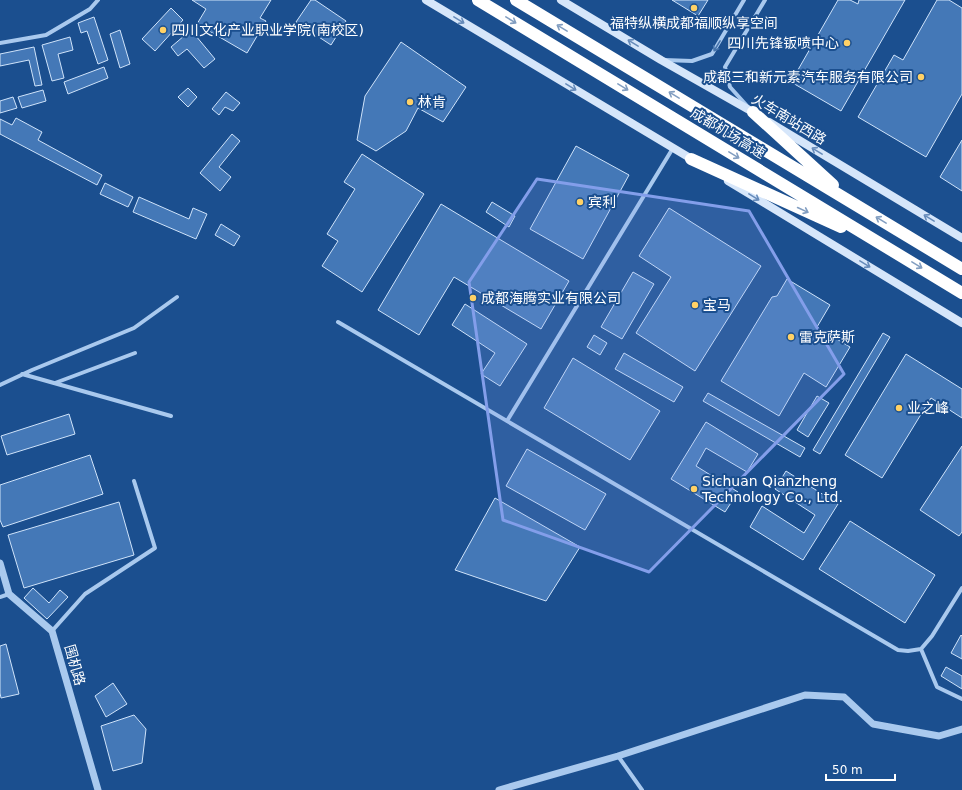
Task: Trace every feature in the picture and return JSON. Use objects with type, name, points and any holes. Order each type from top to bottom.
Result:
[{"type":"highway","name":"成都机场高速","points":[[478,0],[962,292]]},
{"type":"highway","name":"成都机场高速","points":[[516,0],[962,269]]},
{"type":"highway","points":[[753,112],[853,203]]},
{"type":"highway","points":[[691,159],[894,251]]},
{"type":"main road","points":[[426,0],[962,323]]},
{"type":"main road","name":"火车南站西路","points":[[561,0],[661,60],[753,112],[962,238]]},
{"type":"street","points":[[0,43],[46,35],[90,9],[98,0]]},
{"type":"street","points":[[661,60],[692,61],[712,54],[744,0]]},
{"type":"street","points":[[753,112],[730,87],[725,68],[765,0]]},
{"type":"street","points":[[507,420],[673,148]]},
{"type":"street","points":[[0,385],[22,374],[134,328],[177,297]]},
{"type":"street","points":[[338,322],[898,650],[908,651],[921,649],[932,636],[962,588]]},
{"type":"street","points":[[55,384],[135,353]]},
{"type":"street","points":[[22,374],[171,416]]},
{"type":"street","points":[[52,631],[85,594],[155,548],[134,481]]},
{"type":"street","points":[[0,563],[9,594],[0,597]]},
{"type":"street","name":"围机路","points":[[9,594],[52,631],[98,790]]},
{"type":"street","points":[[921,649],[937,687],[962,699]]},
{"type":"street","points":[[499,790],[618,756],[805,695],[844,697],[873,724],[939,736],[962,729]]},
{"type":"street","points":[[618,756],[642,790]]},
{"type":"highlighted area","points":[[537,179],[749,211],[844,374],[649,572],[503,520],[469,282]]},
{"type":"building","points":[[192,0],[271,0],[260,18],[266,21],[247,53],[197,24],[206,9]]},
{"type":"building","points":[[311,0],[315,0],[346,21],[331,45],[296,22]]},
{"type":"building","name":"福特纵横成都福顺纵享空间","points":[[672,0],[708,0],[698,16]]},
{"type":"building","name":"四川先锋钣喷中心","points":[[838,0],[850,0],[858,4],[859,0],[905,0],[841,111],[791,82]]},
{"type":"building","name":"成都三和新元素汽车服务有限公司","points":[[937,0],[949,0],[962,8],[962,94],[926,157],[858,117],[894,55],[903,60]]},
{"type":"building","name":"四川文化产业职业学院(南校区)","points":[[171,8],[183,20],[155,51],[142,39]]},
{"type":"building","points":[[94,17],[108,60],[98,64],[87,31],[81,33],[78,23]]},
{"type":"building","points":[[120,30],[130,64],[120,68],[110,34]]},
{"type":"building","points":[[191,30],[215,59],[204,68],[187,49],[178,56],[171,47]]},
{"type":"building","points":[[70,37],[73,50],[58,54],[64,78],[52,81],[42,45]]},
{"type":"building","name":"林肯","points":[[401,42],[466,87],[443,122],[418,108],[406,131],[376,151],[357,140],[365,96]]},
{"type":"building","points":[[34,47],[42,85],[35,86],[29,60],[0,66],[0,54]]},
{"type":"building","points":[[104,67],[108,78],[68,94],[64,82]]},
{"type":"building","points":[[188,88],[197,97],[188,107],[178,97]]},
{"type":"building","points":[[43,90],[46,101],[22,108],[18,97]]},
{"type":"building","points":[[226,92],[240,103],[233,111],[225,107],[219,115],[212,109]]},
{"type":"building","points":[[13,97],[17,108],[0,113],[0,101]]},
{"type":"building","points":[[16,118],[42,132],[38,140],[102,175],[97,185],[0,134],[0,119],[12,125]]},
{"type":"building","points":[[232,134],[240,141],[219,167],[231,177],[220,191],[200,173]]},
{"type":"building","points":[[962,140],[962,191],[940,177]]},
{"type":"building","name":"宾利","points":[[576,146],[629,175],[583,259],[530,229]]},
{"type":"building","points":[[362,154],[424,194],[362,292],[322,266],[338,241],[327,234],[355,189],[344,182]]},
{"type":"building","points":[[105,183],[133,197],[128,207],[100,194]]},
{"type":"building","points":[[139,197],[189,219],[193,208],[207,214],[196,239],[133,212]]},
{"type":"building","points":[[492,202],[515,216],[509,227],[486,212]]},
{"type":"building","points":[[441,204],[569,281],[541,329],[454,277],[419,335],[378,310]]},
{"type":"building","name":"宝马","points":[[669,208],[761,266],[695,371],[636,333],[671,277],[639,256]]},
{"type":"building","points":[[221,224],[240,236],[234,246],[215,235]]},
{"type":"building","points":[[633,272],[654,284],[622,339],[601,327]]},
{"type":"building","name":"雷克萨斯","points":[[787,279],[830,305],[817,327],[850,347],[826,387],[804,373],[779,416],[721,381],[772,297],[777,296]]},
{"type":"building","points":[[465,304],[527,344],[500,386],[481,374],[495,353],[452,325]]},
{"type":"building","points":[[883,333],[890,337],[820,454],[813,450]]},
{"type":"building","points":[[594,335],[607,343],[600,355],[587,347]]},
{"type":"building","points":[[624,353],[683,387],[674,402],[615,369]]},
{"type":"building","name":"业之峰","points":[[906,354],[962,389],[962,418],[931,398],[882,478],[845,455]]},
{"type":"building","points":[[573,358],[660,411],[630,460],[544,408]]},
{"type":"building","points":[[708,393],[805,448],[800,457],[703,401]]},
{"type":"building","points":[[817,396],[829,403],[808,437],[797,430]]},
{"type":"building","points":[[69,414],[75,434],[7,455],[1,436]]},
{"type":"building","points":[[706,422],[758,454],[747,472],[706,448],[696,466],[738,492],[725,512],[671,479]]},
{"type":"building","points":[[962,446],[962,532],[959,536],[920,510]]},
{"type":"building","points":[[527,449],[606,494],[585,530],[506,486]]},
{"type":"building","points":[[90,455],[103,494],[3,527],[0,520],[0,485]]},
{"type":"building","points":[[786,471],[838,504],[803,560],[750,527],[762,506],[804,533],[815,515],[775,489]]},
{"type":"building","points":[[495,498],[580,547],[546,601],[455,570]]},
{"type":"building","points":[[119,502],[134,555],[24,588],[8,535]]},
{"type":"building","points":[[850,521],[935,575],[905,623],[819,569]]},
{"type":"building","points":[[33,588],[49,603],[60,590],[68,597],[47,619],[24,598]]},
{"type":"building","points":[[961,635],[962,636],[962,659],[951,653]]},
{"type":"building","points":[[6,644],[19,694],[1,698],[0,646]]},
{"type":"building","points":[[946,667],[962,676],[962,689],[941,676]]},
{"type":"building","points":[[113,683],[127,704],[106,717],[95,696]]},
{"type":"building","points":[[134,715],[146,729],[142,763],[113,771],[101,726]]},
{"type":"place","name":"福特纵横成都福顺纵享空间","points":[[694,8]]},
{"type":"place","name":"四川文化产业职业学院(南校区)","points":[[163,30]]},
{"type":"place","name":"四川先锋钣喷中心","points":[[847,43]]},
{"type":"place","name":"成都三和新元素汽车服务有限公司","points":[[921,77]]},
{"type":"place","name":"林肯","points":[[410,102]]},
{"type":"place","name":"宾利","points":[[580,202]]},
{"type":"place","name":"成都海腾实业有限公司","points":[[473,298]]},
{"type":"place","name":"宝马","points":[[695,305]]},
{"type":"place","name":"雷克萨斯","points":[[791,337]]},
{"type":"place","name":"业之峰","points":[[899,408]]},
{"type":"place","name":"Sichuan Qianzheng Technology Co., Ltd.","points":[[694,489]]}]
